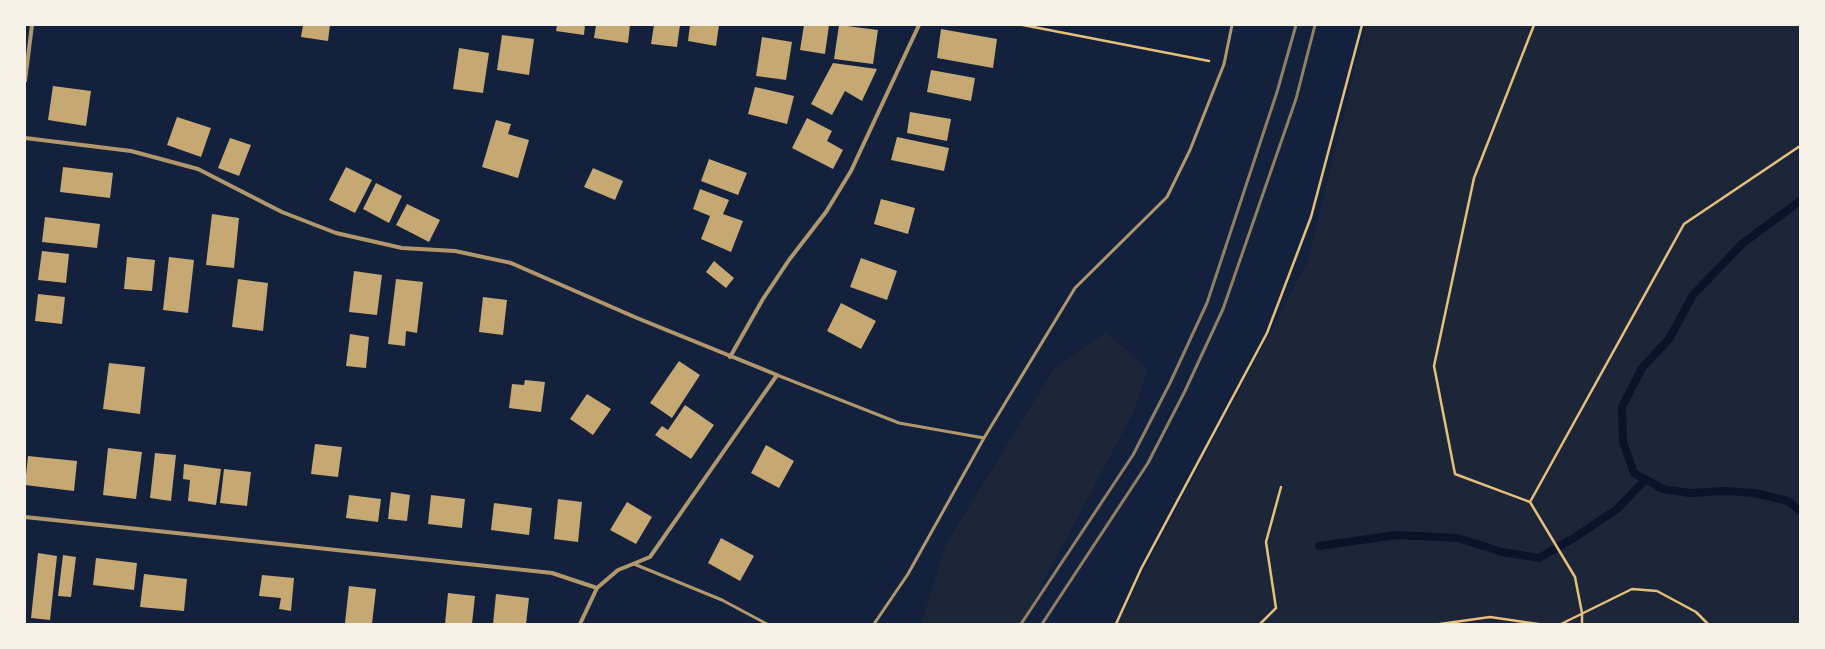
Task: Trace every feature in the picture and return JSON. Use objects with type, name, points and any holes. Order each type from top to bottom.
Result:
[{"type":"street","points":[[25,81],[32,25]]},
{"type":"street","points":[[730,356],[763,298],[789,260],[826,212],[851,171],[919,25]]},
{"type":"street","points":[[25,138],[131,151],[198,169],[282,212],[336,233],[402,248],[455,252],[511,263],[777,375],[650,557],[618,570],[597,588],[580,624]]},
{"type":"street","points":[[25,517],[552,574],[597,588]]},
{"type":"lane","points":[[874,624],[908,574],[984,438],[1075,288],[1167,197],[1190,150],[1224,64],[1232,25]]},
{"type":"lane","points":[[777,375],[899,423],[984,438]]},
{"type":"lane","points":[[633,564],[722,600],[767,624]]},
{"type":"path","points":[[1023,25],[1224,64]]},
{"type":"path","points":[[1116,624],[1141,569],[1267,333],[1311,217],[1362,25]]},
{"type":"path","points":[[1534,25],[1474,178],[1434,366],[1455,474],[1530,502],[1575,577],[1582,613],[1582,624]]},
{"type":"path","points":[[1530,502],[1684,224],[1800,146]]},
{"type":"path","points":[[1260,624],[1276,608],[1266,542],[1281,487]]},
{"type":"path","points":[[1561,624],[1632,589],[1657,591],[1696,612],[1708,624]]},
{"type":"path","points":[[1440,624],[1490,617],[1538,624]]},
{"type":"shaded area","points":[[1366,25],[1800,25],[1800,624],[1116,624],[1308,261]]},
{"type":"shaded area","points":[[1106,332],[1148,369],[1134,411],[1021,624],[921,624],[946,544],[1054,369]]},
{"type":"building","points":[[303,25],[330,25],[328,41],[301,37]]},
{"type":"building","points":[[557,25],[585,25],[584,35],[556,31]]},
{"type":"building","points":[[596,25],[630,25],[628,43],[594,38]]},
{"type":"building","points":[[654,25],[680,25],[677,47],[651,44]]},
{"type":"building","points":[[690,25],[719,25],[716,46],[688,41]]},
{"type":"building","points":[[804,25],[829,25],[825,54],[800,50]]},
{"type":"building","points":[[839,25],[878,30],[873,64],[834,59]]},
{"type":"building","points":[[941,29],[997,39],[993,68],[937,58]]},
{"type":"building","points":[[502,35],[534,39],[529,75],[497,70]]},
{"type":"building","points":[[762,37],[792,42],[786,80],[756,76]]},
{"type":"building","points":[[459,48],[489,53],[483,93],[453,89]]},
{"type":"building","points":[[833,63],[877,69],[862,101],[845,91],[832,115],[811,104]]},
{"type":"building","points":[[931,70],[975,78],[971,101],[927,92]]},
{"type":"building","points":[[53,86],[91,91],[86,126],[48,120]]},
{"type":"building","points":[[755,87],[794,96],[787,124],[748,114]]},
{"type":"building","points":[[910,112],[951,119],[947,141],[907,133]]},
{"type":"building","points":[[177,117],[211,128],[201,157],[167,145]]},
{"type":"building","points":[[807,118],[832,131],[827,141],[843,150],[833,169],[792,148]]},
{"type":"building","points":[[496,120],[511,124],[508,134],[529,140],[518,178],[482,167]]},
{"type":"building","points":[[897,137],[949,148],[944,171],[891,160]]},
{"type":"building","points":[[230,138],[251,145],[239,176],[218,168]]},
{"type":"building","points":[[709,159],[747,173],[738,195],[701,181]]},
{"type":"building","points":[[63,167],[113,173],[110,198],[60,192]]},
{"type":"building","points":[[346,167],[372,180],[355,213],[329,200]]},
{"type":"building","points":[[593,168],[623,181],[615,200],[584,187]]},
{"type":"building","points":[[376,183],[402,196],[389,223],[363,209]]},
{"type":"building","points":[[700,189],[729,200],[723,214],[743,221],[731,252],[701,239],[710,216],[693,209]]},
{"type":"building","points":[[881,199],[915,208],[908,234],[874,224]]},
{"type":"building","points":[[407,204],[440,220],[429,242],[396,225]]},
{"type":"building","points":[[212,214],[239,218],[234,268],[206,265]]},
{"type":"building","points":[[45,217],[100,224],[97,248],[42,242]]},
{"type":"building","points":[[42,251],[69,254],[66,283],[38,280]]},
{"type":"building","points":[[127,257],[155,260],[152,291],[124,289]]},
{"type":"building","points":[[169,257],[194,260],[188,313],[163,310]]},
{"type":"building","points":[[861,258],[897,271],[887,300],[850,287]]},
{"type":"building","points":[[714,261],[734,278],[726,288],[706,272]]},
{"type":"building","points":[[354,271],[382,275],[377,315],[349,312]]},
{"type":"building","points":[[238,279],[268,283],[263,331],[232,327]]},
{"type":"building","points":[[396,279],[423,282],[417,333],[406,331],[405,346],[388,344]]},
{"type":"building","points":[[38,294],[65,297],[62,324],[35,321]]},
{"type":"building","points":[[483,297],[507,300],[503,335],[479,332]]},
{"type":"building","points":[[841,303],[876,321],[861,349],[827,331]]},
{"type":"building","points":[[350,334],[369,337],[366,368],[346,366]]},
{"type":"building","points":[[679,361],[700,375],[672,418],[650,403]]},
{"type":"building","points":[[109,363],[145,367],[140,414],[103,409]]},
{"type":"building","points":[[525,380],[545,382],[541,412],[509,408],[512,384],[524,385]]},
{"type":"building","points":[[587,394],[611,409],[593,435],[570,419]]},
{"type":"building","points":[[685,405],[714,425],[691,459],[655,435],[662,426],[668,430]]},
{"type":"building","points":[[315,444],[342,447],[338,477],[311,474]]},
{"type":"building","points":[[766,445],[794,461],[779,488],[751,473]]},
{"type":"building","points":[[108,448],[142,452],[136,499],[103,495]]},
{"type":"building","points":[[155,453],[176,455],[171,501],[150,498]]},
{"type":"building","points":[[28,456],[77,461],[74,491],[25,485]]},
{"type":"building","points":[[184,464],[221,469],[216,505],[188,501],[190,480],[183,479]]},
{"type":"building","points":[[224,469],[251,472],[247,506],[220,503]]},
{"type":"building","points":[[391,492],[410,495],[407,521],[388,519]]},
{"type":"building","points":[[349,495],[381,499],[378,522],[346,518]]},
{"type":"building","points":[[431,495],[465,499],[462,528],[428,524]]},
{"type":"building","points":[[558,499],[582,502],[578,542],[554,539]]},
{"type":"building","points":[[627,502],[652,517],[636,544],[610,530]]},
{"type":"building","points":[[494,503],[532,508],[529,535],[491,530]]},
{"type":"building","points":[[721,538],[754,556],[740,581],[708,563]]},
{"type":"building","points":[[38,553],[57,556],[50,620],[31,618]]},
{"type":"building","points":[[63,555],[76,557],[71,597],[58,596]]},
{"type":"building","points":[[96,558],[137,563],[134,590],[93,585]]},
{"type":"building","points":[[144,574],[187,579],[184,611],[140,607]]},
{"type":"building","points":[[262,575],[294,578],[291,611],[279,609],[281,598],[259,596]]},
{"type":"building","points":[[349,586],[376,589],[372,624],[345,623]]},
{"type":"building","points":[[448,593],[475,596],[472,624],[445,624]]},
{"type":"building","points":[[496,594],[529,598],[526,624],[493,624]]},
{"type":"waterway","points":[[1800,201],[1742,244],[1693,295],[1669,339],[1642,368],[1622,407],[1623,442],[1634,473],[1663,489],[1690,493],[1724,491],[1755,493],[1788,501],[1800,511]]},
{"type":"waterway","points":[[1319,546],[1397,535],[1458,538],[1502,552],[1539,558],[1574,538],[1617,509],[1645,480]]},
{"type":"railway","points":[[1021,624],[1133,455],[1170,383],[1207,303],[1277,92],[1296,25]]},
{"type":"railway","points":[[1042,624],[1148,463],[1185,391],[1223,309],[1296,99],[1315,25]]}]
